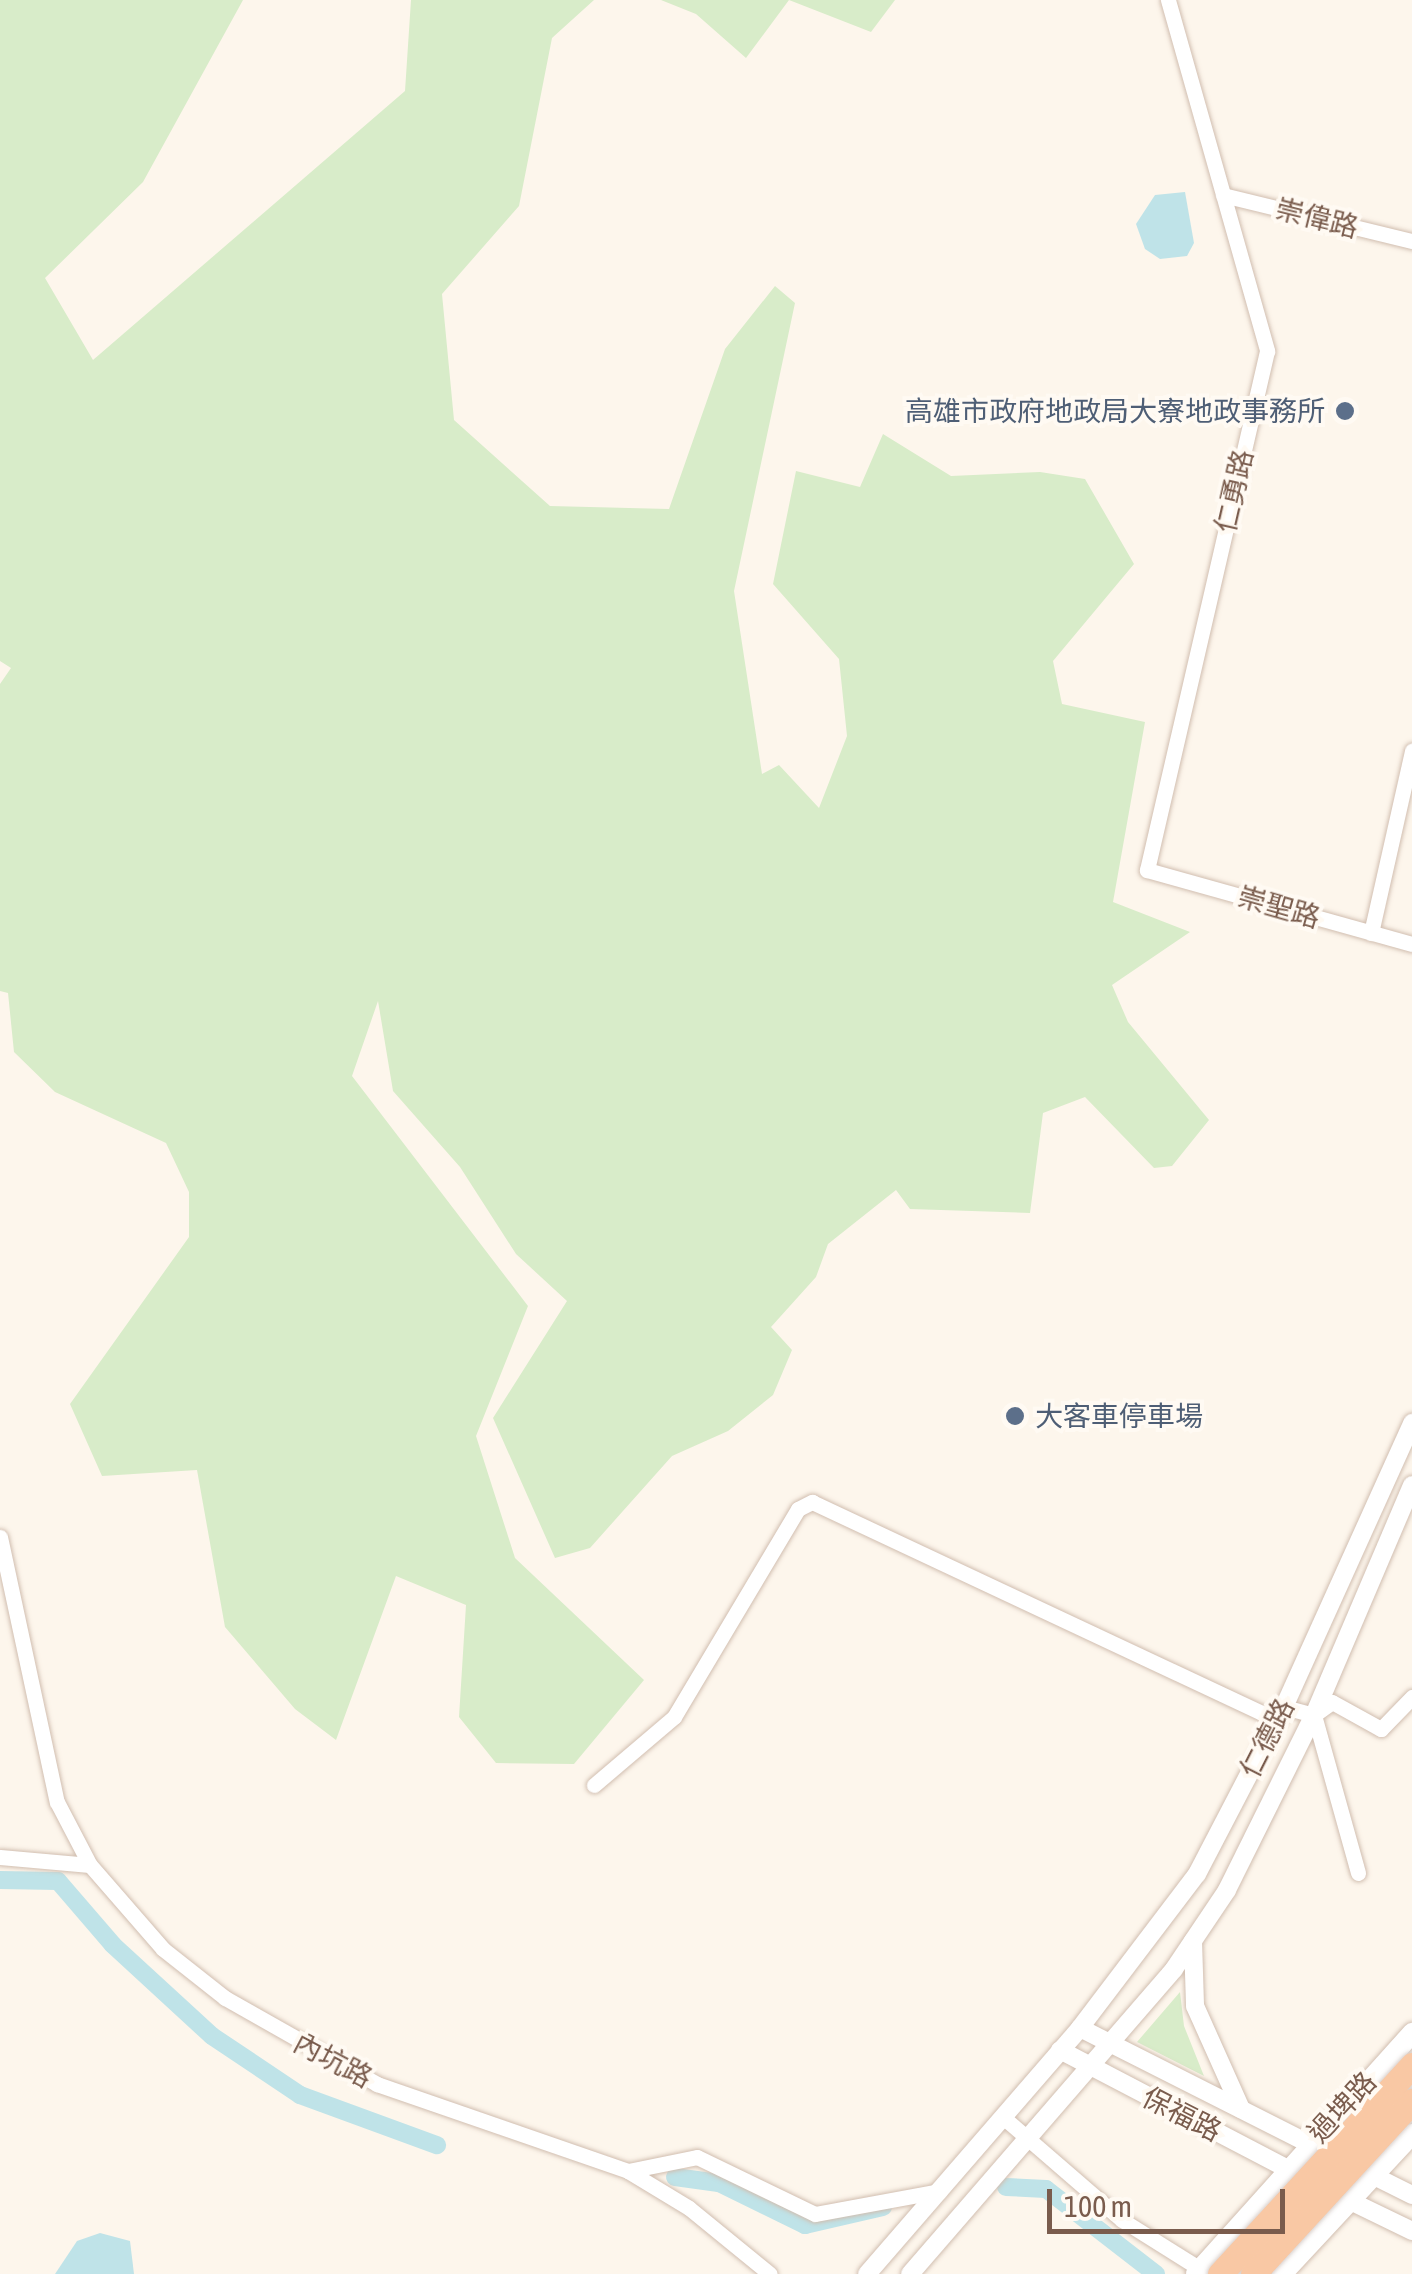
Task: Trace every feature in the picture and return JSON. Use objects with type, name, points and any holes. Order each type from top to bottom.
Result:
[{"type":"highway","points":[[1206,2273],[1412,2065]]},
{"type":"highway","points":[[1253,2274],[1412,2101]]},
{"type":"main road","name":"過埤路","points":[[1206,2273],[1286,2168],[1412,2033]]},
{"type":"main road","points":[[1282,2274],[1412,2134]]},
{"type":"street","name":"仁勇路","points":[[1147,870],[1266,351],[1168,0]]},
{"type":"street","name":"崇偉路","points":[[1223,195],[1412,241]]},
{"type":"street","points":[[1371,933],[1412,751]]},
{"type":"street","name":"崇聖路","points":[[1147,870],[1412,944]]},
{"type":"street","name":"仁德路","points":[[1080,2028],[1197,1874],[1281,1714],[1412,1423]]},
{"type":"street","name":"仁德路","points":[[1112,2044],[1192,1941],[1226,1890],[1314,1715],[1412,1485]]},
{"type":"street","points":[[594,1785],[674,1717],[798,1509],[812,1502],[1281,1714],[1314,1715],[1332,1702],[1380,1729],[1412,1697]]},
{"type":"street","name":"內坑路","points":[[0,1537],[46,1768],[90,1865],[163,1949],[288,2037],[377,2084],[628,2171],[688,2208],[770,2274]]},
{"type":"street","points":[[1314,1715],[1358,1872]]},
{"type":"street","points":[[0,1858],[90,1865]]},
{"type":"street","points":[[1192,1941],[1196,2006],[1241,2110]]},
{"type":"street","points":[[867,2274],[1080,2028]]},
{"type":"street","name":"保福路","points":[[1080,2028],[1412,2195]]},
{"type":"street","points":[[910,2274],[1112,2044]]},
{"type":"street","name":"保福路","points":[[1060,2050],[1412,2232]]},
{"type":"street","points":[[1003,2117],[1122,2220],[1206,2273]]},
{"type":"street","points":[[628,2171],[698,2157],[815,2214],[940,2191]]},
{"type":"green space","points":[[0,0],[243,0],[143,182],[45,278],[93,360],[405,91],[411,0],[594,0],[552,38],[519,206],[442,294],[454,420],[550,506],[669,509],[725,349],[775,286],[795,303],[734,591],[762,774],[779,765],[819,808],[847,736],[839,659],[773,584],[796,471],[860,487],[883,434],[951,476],[1040,472],[1085,479],[1134,564],[1053,661],[1062,704],[1145,722],[1113,902],[1190,932],[1112,985],[1128,1022],[1209,1120],[1172,1166],[1154,1168],[1085,1097],[1043,1113],[1030,1213],[910,1209],[896,1190],[828,1244],[816,1277],[771,1327],[792,1350],[773,1395],[728,1431],[672,1456],[590,1548],[555,1558],[493,1418],[567,1301],[516,1254],[460,1167],[393,1091],[378,1001],[352,1076],[528,1306],[476,1436],[515,1558],[644,1680],[574,1764],[496,1763],[459,1717],[466,1605],[396,1576],[336,1740],[295,1709],[225,1627],[197,1470],[102,1476],[70,1404],[189,1237],[189,1192],[166,1143],[55,1092],[14,1052],[8,993],[0,991],[0,684],[11,668],[0,661]]},
{"type":"green space","points":[[661,0],[789,0],[746,58],[696,14]]},
{"type":"green space","points":[[789,0],[895,0],[871,32]]},
{"type":"green space","points":[[1180,1992],[1184,2026],[1204,2076],[1137,2042]]},
{"type":"water","points":[[1185,192],[1194,243],[1187,256],[1160,259],[1145,249],[1136,224],[1155,195]]},
{"type":"water","points":[[100,2233],[130,2241],[134,2274],[55,2274],[77,2241]]},
{"type":"waterway","points":[[0,1880],[58,1881],[113,1945],[212,2036],[300,2095],[437,2145]]},
{"type":"waterway","points":[[675,2177],[719,2183],[805,2225],[883,2207]]},
{"type":"waterway","points":[[1006,2187],[1046,2189],[1156,2274]]},
{"type":"place","name":"高雄市政府地政局大寮地政事務所","points":[[1345,411]]},
{"type":"place","name":"大客車停車場","points":[[1015,1416]]}]
